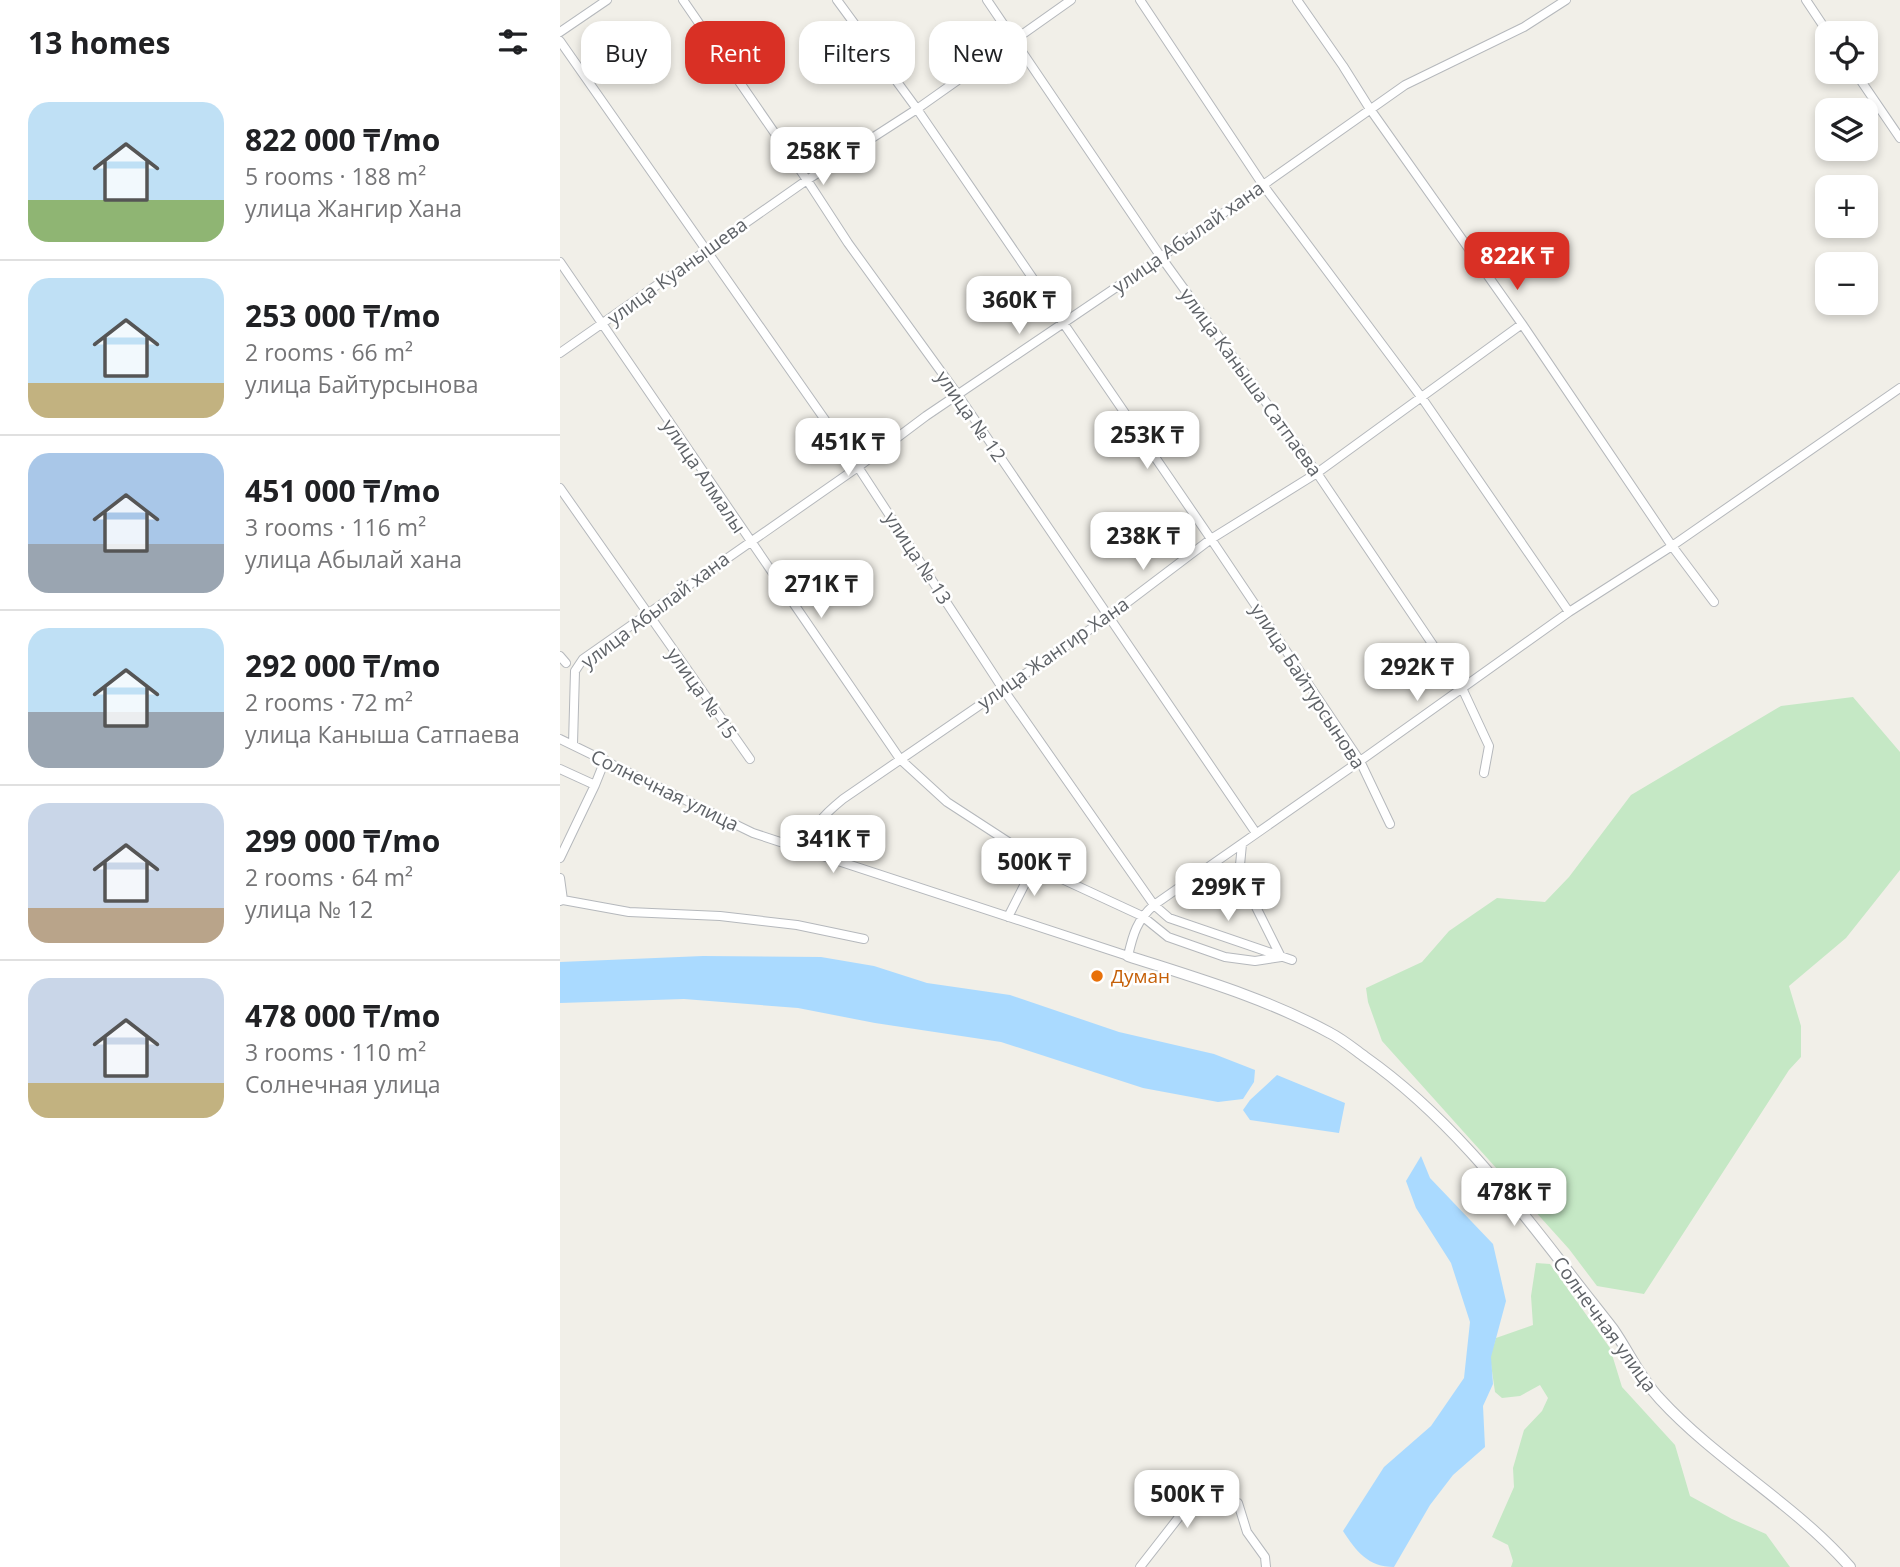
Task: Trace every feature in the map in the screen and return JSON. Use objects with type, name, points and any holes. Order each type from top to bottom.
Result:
[{"type":"street","points":[[560,32],[607,0]]},
{"type":"street","name":"улица № 12","points":[[683,0],[848,243],[958,396],[1256,833]]},
{"type":"street","name":"улица Байтурсынова","points":[[837,0],[917,110],[1360,761],[1390,824]]},
{"type":"street","name":"улица Каныша Сатпаева","points":[[987,0],[1001,21]]},
{"type":"street","name":"улица Куанышева","points":[[1027,32],[1071,0]]},
{"type":"street","points":[[1140,0],[1263,185],[1422,398],[1569,612]]},
{"type":"street","points":[[1297,0],[1672,546],[1714,602]]},
{"type":"street","name":"улица Абылай хана","points":[[573,744],[575,671],[583,659],[748,541],[858,467],[926,416],[1161,257],[1405,85],[1524,27],[1566,0]]},
{"type":"street","points":[[1806,0],[1820,21]]},
{"type":"street","name":"улица № 13","points":[[560,41],[858,467],[1003,689],[1154,905]]},
{"type":"street","name":"улица Каныша Сатпаева","points":[[1027,59],[1161,257],[1317,473],[1462,688],[1489,746],[1484,773]]},
{"type":"street","name":"улица Куанышева","points":[[560,353],[807,180],[954,84]]},
{"type":"street","points":[[1863,84],[1900,138]]},
{"type":"street","name":"улица Алмалы","points":[[560,262],[748,541],[900,759],[947,802],[1010,843],[1034,866],[1142,916],[1168,937],[1225,957],[1255,961],[1281,957]]},
{"type":"street","name":"улица Жангир Хана","points":[[810,852],[815,828],[822,816],[900,759],[1108,617],[1211,539],[1317,473],[1522,324]]},
{"type":"street","points":[[1128,956],[1133,931],[1142,916],[1154,905],[1569,612],[1672,546],[1900,388]]},
{"type":"street","name":"улица № 15","points":[[560,488],[750,760]]},
{"type":"street","name":"Солнечная улица","points":[[560,739],[753,833],[1251,996],[1331,1033],[1414,1095],[1472,1153],[1614,1331],[1645,1383],[1661,1401],[1694,1433],[1824,1539],[1850,1567]]},
{"type":"street","points":[[560,858],[605,760]]},
{"type":"street","points":[[560,769],[595,785]]},
{"type":"street","points":[[1242,844],[1241,865],[1247,889],[1281,957]]},
{"type":"street","points":[[1008,917],[1034,866]]},
{"type":"street","points":[[560,878],[562,900],[629,912],[720,916],[797,925],[864,939]]},
{"type":"street","points":[[1154,905],[1170,918],[1292,960]]},
{"type":"street","points":[[1140,1567],[1211,1476]]},
{"type":"street","points":[[1238,1503],[1247,1532],[1265,1557],[1266,1567]]},
{"type":"green space","points":[[1853,697],[1900,752],[1900,870],[1846,938],[1789,986],[1801,1026],[1801,1057],[1789,1070],[1644,1294],[1597,1286],[1569,1249],[1382,1041],[1368,1002],[1366,988],[1422,962],[1449,931],[1497,898],[1545,902],[1569,877],[1631,795],[1781,706]]},
{"type":"green space","points":[[1536,1263],[1550,1264],[1610,1348],[1622,1387],[1675,1445],[1690,1496],[1766,1534],[1790,1567],[1511,1567],[1513,1561],[1508,1545],[1492,1537],[1514,1487],[1513,1468],[1524,1430],[1542,1411],[1548,1398],[1540,1385],[1520,1396],[1502,1398],[1495,1392],[1490,1357],[1496,1338],[1533,1325],[1531,1296]]},
{"type":"water","points":[[703,956],[821,957],[874,966],[927,983],[1010,995],[1119,1032],[1214,1054],[1255,1070],[1254,1082],[1243,1099],[1218,1102],[1143,1088],[1001,1042],[798,1008],[684,999],[560,1003],[560,962]]},
{"type":"water","points":[[1277,1075],[1345,1103],[1339,1133],[1250,1120],[1243,1110]]},
{"type":"water","points":[[1421,1156],[1430,1178],[1493,1244],[1506,1301],[1491,1357],[1493,1384],[1483,1406],[1485,1447],[1453,1475],[1430,1505],[1394,1567],[1377,1564],[1364,1557],[1343,1531],[1384,1467],[1431,1426],[1464,1378],[1470,1322],[1451,1263],[1416,1208],[1406,1181]]},
{"type":"place","name":"Думан","points":[[1097,976]]}]
